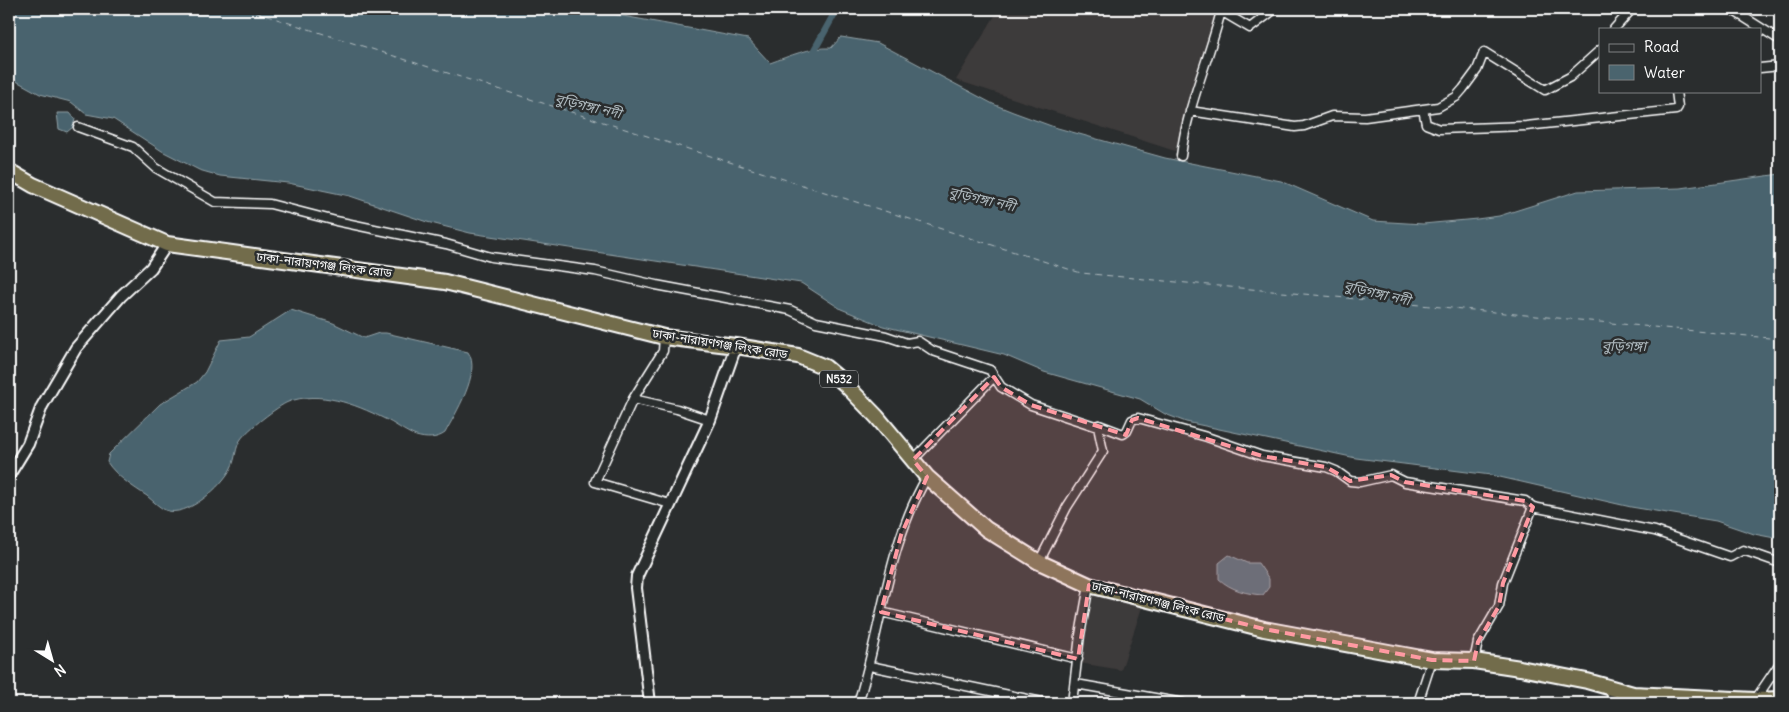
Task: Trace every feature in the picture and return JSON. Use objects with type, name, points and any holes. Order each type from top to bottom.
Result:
[{"type":"highway","name":"ঢাকা-নারায়ণগঞ্জ লিংক রোড","points":[[9,171],[33,185],[167,244],[445,282],[664,337],[798,356],[825,367],[844,383],[877,417],[926,477],[986,529],[1039,562],[1089,585],[1264,628],[1432,660],[1474,661],[1579,680],[1612,696],[1780,699]]},
{"type":"street","points":[[1180,156],[1190,111],[1221,11],[1250,28],[1275,9]]},
{"type":"street","points":[[1615,28],[1632,9]]},
{"type":"street","points":[[1731,9],[1761,28]]},
{"type":"street","points":[[1762,29],[1780,40]]},
{"type":"street","points":[[1190,111],[1304,126],[1332,116],[1365,116],[1438,108],[1456,97],[1477,70],[1484,52],[1545,90],[1570,77],[1599,51]]},
{"type":"street","points":[[1762,68],[1780,66]]},
{"type":"street","points":[[1423,109],[1426,124],[1439,129],[1526,126],[1676,110],[1678,107],[1676,92]]},
{"type":"street","points":[[78,127],[133,147],[156,168],[215,202],[270,204],[336,221],[403,233],[491,257],[595,271],[656,285],[790,310],[816,322],[886,336],[906,344],[918,341],[933,351],[990,370],[1000,387],[1031,405],[1123,434],[1127,431],[1132,420],[1138,418],[1171,426],[1262,456],[1326,467],[1336,471],[1350,481],[1360,482],[1391,475],[1405,482],[1525,501],[1533,507],[1654,531],[1730,556],[1743,550],[1780,563]]},
{"type":"street","points":[[9,475],[28,444],[42,406],[76,348],[121,296],[151,268],[167,244]]},
{"type":"street","points":[[664,337],[663,351],[633,399],[595,482],[670,504]]},
{"type":"street","points":[[650,703],[636,588],[637,576],[710,420],[736,346]]},
{"type":"street","points":[[913,460],[994,377]]},
{"type":"street","points":[[633,399],[677,408],[710,420]]},
{"type":"street","points":[[1039,562],[1067,507],[1103,451],[1098,427]]},
{"type":"street","points":[[858,703],[870,666],[881,612],[901,534],[912,503],[926,477]]},
{"type":"street","points":[[1474,661],[1478,642],[1498,606],[1503,583],[1533,507]]},
{"type":"street","points":[[1072,703],[1076,684],[1080,635],[1089,585]]},
{"type":"street","points":[[881,612],[1078,659]]},
{"type":"street","points":[[1418,703],[1432,660]]},
{"type":"street","points":[[1755,700],[1780,663]]},
{"type":"street","points":[[870,666],[1047,703]]},
{"type":"street","points":[[1076,684],[1183,703]]},
{"type":"highlighted area","points":[[994,377],[1001,387],[1031,405],[1126,435],[1132,420],[1138,418],[1262,456],[1326,467],[1350,481],[1391,475],[1405,482],[1525,501],[1533,507],[1503,583],[1499,606],[1478,642],[1474,661],[1432,660],[1264,629],[1089,585],[1078,659],[881,612],[901,535],[927,477],[913,460]]},
{"type":"shaded area","points":[[999,9],[1219,10],[1175,151],[956,80]]},
{"type":"shaded area","points":[[1092,587],[1144,601],[1121,670],[1080,663]]},
{"type":"water","name":"বুড়িগঙ্গা","points":[[9,9],[585,9],[748,39],[770,63],[807,50],[831,48],[841,37],[878,43],[993,104],[1054,127],[1165,158],[1281,181],[1373,221],[1423,224],[1477,219],[1499,216],[1578,191],[1681,188],[1780,174],[1780,539],[1754,534],[1716,521],[1631,507],[1491,475],[1356,458],[1186,422],[1165,414],[1140,399],[1044,372],[1004,355],[883,326],[841,309],[801,283],[470,233],[427,222],[350,196],[288,183],[220,176],[199,170],[162,151],[113,119],[86,114],[71,102],[40,94],[9,77]]},
{"type":"water","points":[[57,113],[70,113],[75,119],[73,127],[67,132],[59,129]]},
{"type":"water","points":[[291,310],[333,323],[364,338],[379,333],[386,333],[468,352],[472,370],[470,381],[466,393],[445,433],[431,438],[416,436],[387,420],[349,404],[337,400],[312,397],[283,404],[256,424],[241,439],[227,475],[203,499],[183,510],[165,510],[115,472],[107,462],[109,454],[160,404],[197,382],[205,372],[221,340],[249,337]]},
{"type":"water","points":[[1229,555],[1247,563],[1258,563],[1269,579],[1269,587],[1263,595],[1240,591],[1219,579],[1219,563]]},
{"type":"waterway","points":[[811,56],[837,9]]},
{"type":"ferry route","points":[[245,9],[1081,273],[1780,339]]},
{"type":"water label","name":"বুড়িগঙ্গা নদী","points":[[588,106]]},
{"type":"water label","name":"বুড়িগঙ্গা নদী","points":[[982,199]]},
{"type":"water label","name":"বুড়িগঙ্গা নদী","points":[[1377,293]]}]
